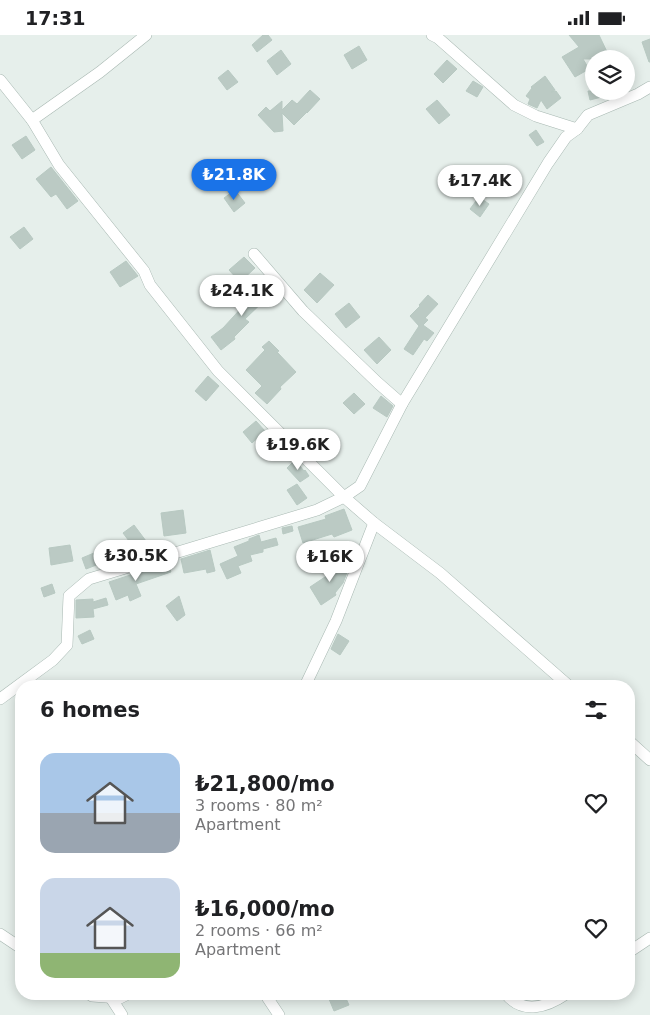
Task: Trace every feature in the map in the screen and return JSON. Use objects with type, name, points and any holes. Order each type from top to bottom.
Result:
[{"type":"street","points":[[32,120],[100,72],[146,35]]},
{"type":"street","points":[[432,35],[438,37],[514,105],[536,116],[577,129]]},
{"type":"street","points":[[0,80],[32,120],[59,165],[144,271],[150,285],[218,371],[344,497],[374,523],[440,573],[562,680]]},
{"type":"street","points":[[26,680],[53,660],[67,645],[69,596],[89,579],[317,510],[344,497],[360,486],[402,404],[548,163],[566,137],[577,129],[588,115],[650,87]]},
{"type":"street","points":[[254,254],[303,311],[402,404]]},
{"type":"street","points":[[308,680],[336,621],[374,523]]},
{"type":"street","points":[[0,699],[15,688]]},
{"type":"street","points":[[635,746],[650,760]]},
{"type":"street","points":[[0,934],[15,944]]},
{"type":"street","points":[[635,948],[650,938]]},
{"type":"street","points":[[112,1000],[122,1015]]},
{"type":"street","points":[[270,1000],[279,1015]]},
{"type":"street","points":[[511,1000],[524,1007],[535,1008],[554,1000]]},
{"type":"building","points":[[263,35],[268,35],[272,40],[257,52],[252,45]]},
{"type":"building","points":[[569,35],[599,35],[606,50],[585,50],[585,59],[583,59],[585,71],[575,77],[562,57],[579,47]]},
{"type":"building","points":[[650,39],[650,62],[649,62],[642,42]]},
{"type":"building","points":[[359,46],[367,60],[352,69],[344,55]]},
{"type":"building","points":[[281,50],[291,64],[277,75],[267,61]]},
{"type":"building","points":[[447,60],[457,69],[443,83],[434,74]]},
{"type":"building","points":[[228,70],[238,82],[227,90],[218,78]]},
{"type":"building","points":[[545,76],[555,90],[551,92],[556,91],[561,98],[547,109],[541,100],[537,108],[528,104],[530,99],[526,96],[531,87]]},
{"type":"building","points":[[473,81],[483,87],[477,97],[466,91]]},
{"type":"building","points":[[310,90],[320,99],[294,125],[282,113],[283,131],[274,132],[258,115],[266,107],[270,111],[282,101],[282,110],[292,100],[297,104]]},
{"type":"building","points":[[437,100],[450,115],[439,124],[426,109]]},
{"type":"building","points":[[536,130],[544,142],[537,146],[529,135]]},
{"type":"building","points":[[26,136],[35,150],[22,159],[12,145]]},
{"type":"building","points":[[51,167],[78,201],[67,209],[56,194],[51,197],[36,179]]},
{"type":"building","points":[[235,190],[245,203],[234,212],[224,198]]},
{"type":"building","points":[[479,197],[489,204],[480,217],[470,209]]},
{"type":"building","points":[[24,227],[33,239],[20,249],[10,237]]},
{"type":"building","points":[[244,257],[255,268],[240,282],[229,270]]},
{"type":"building","points":[[126,261],[138,276],[120,287],[110,272]]},
{"type":"building","points":[[320,273],[334,285],[317,303],[304,290]]},
{"type":"building","points":[[269,283],[278,294],[271,301],[268,297],[245,319],[249,322],[234,337],[235,339],[221,350],[211,337],[223,328],[245,304],[240,299],[247,293],[252,299]]},
{"type":"building","points":[[428,295],[438,304],[425,318],[428,320],[423,325],[434,333],[427,341],[424,339],[413,355],[404,349],[419,326],[410,316]]},
{"type":"building","points":[[349,303],[360,317],[346,328],[335,314]]},
{"type":"building","points":[[379,337],[391,350],[377,364],[364,350]]},
{"type":"building","points":[[269,341],[296,372],[280,387],[281,389],[267,404],[255,393],[262,386],[246,370],[265,350],[262,347]]},
{"type":"building","points":[[208,376],[219,386],[206,401],[195,391]]},
{"type":"building","points":[[354,393],[365,404],[354,414],[343,403]]},
{"type":"building","points":[[381,396],[393,406],[387,417],[373,408]]},
{"type":"building","points":[[256,421],[265,431],[252,443],[243,432]]},
{"type":"building","points":[[295,460],[309,476],[300,482],[287,468]]},
{"type":"building","points":[[297,484],[307,498],[297,505],[287,490]]},
{"type":"building","points":[[344,509],[352,530],[334,537],[332,534],[303,543],[298,527],[326,519],[325,516]]},
{"type":"building","points":[[183,510],[186,533],[164,536],[161,513]]},
{"type":"building","points":[[134,525],[146,541],[135,549],[123,533]]},
{"type":"building","points":[[292,526],[293,531],[283,534],[282,528]]},
{"type":"building","points":[[259,535],[261,542],[276,538],[278,545],[263,549],[263,552],[250,555],[252,561],[238,566],[241,573],[227,579],[220,564],[238,556],[234,547]]},
{"type":"building","points":[[70,545],[73,561],[51,565],[49,548]]},
{"type":"building","points":[[310,547],[312,555],[306,557],[303,549]]},
{"type":"building","points":[[210,550],[215,571],[207,573],[206,569],[184,573],[181,559]]},
{"type":"building","points":[[94,553],[99,564],[86,569],[82,558]]},
{"type":"building","points":[[340,560],[349,567],[343,583],[335,593],[336,595],[321,605],[310,587],[328,575]]},
{"type":"building","points":[[167,563],[171,572],[136,584],[141,596],[130,601],[128,595],[116,600],[109,582]]},
{"type":"building","points":[[52,584],[55,593],[44,597],[41,588]]},
{"type":"building","points":[[179,596],[185,615],[177,621],[166,606]]},
{"type":"building","points":[[106,598],[108,605],[93,609],[94,617],[76,618],[76,600],[93,599],[93,602]]},
{"type":"building","points":[[90,630],[94,639],[82,644],[78,636]]},
{"type":"building","points":[[338,634],[349,641],[340,655],[331,649]]},
{"type":"building","points":[[329,1000],[347,1000],[349,1005],[334,1011]]}]
